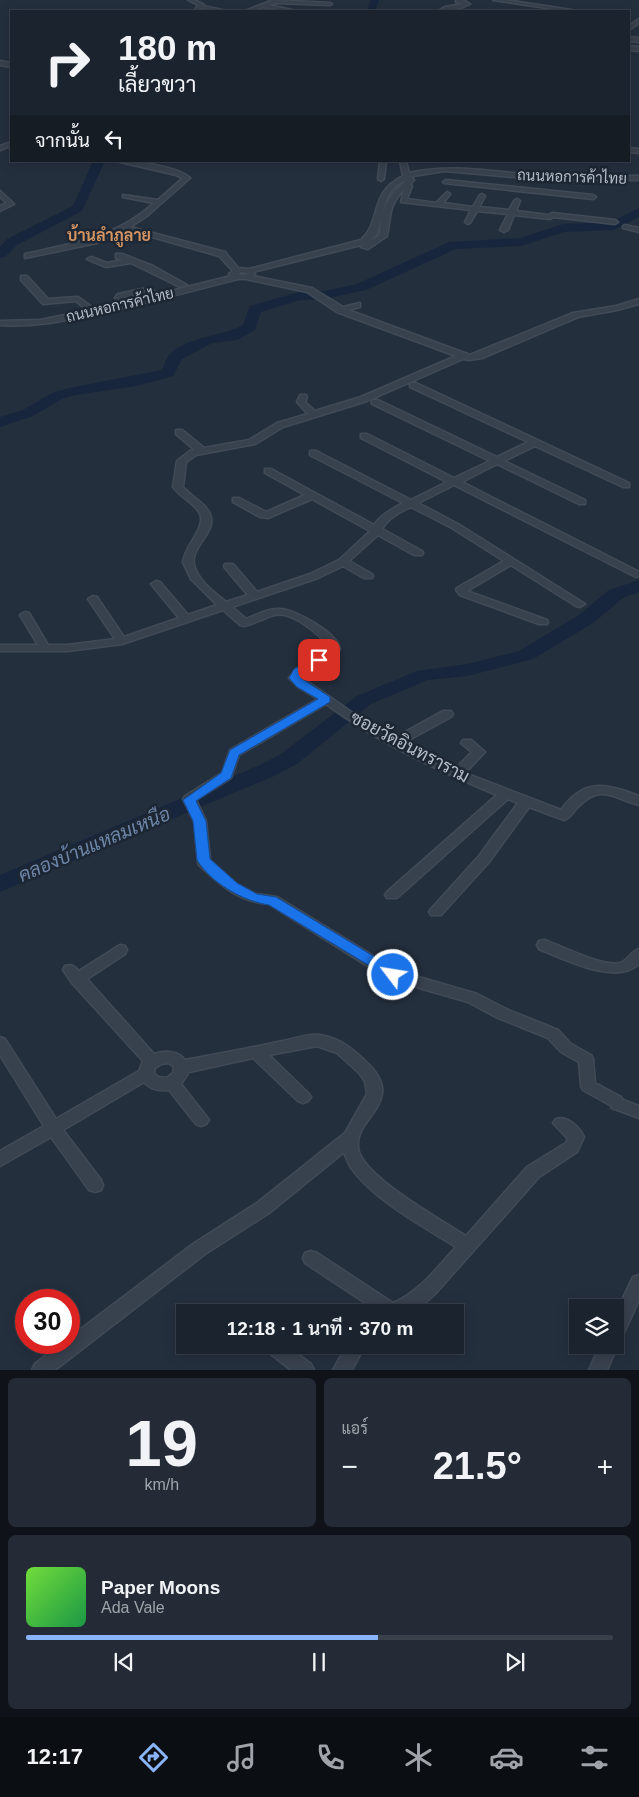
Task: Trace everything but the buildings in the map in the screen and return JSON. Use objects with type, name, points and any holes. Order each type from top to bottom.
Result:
[{"type":"street","points":[[195,0],[198,9],[211,10]]},
{"type":"street","points":[[443,10],[468,4],[458,1],[460,0]]},
{"type":"street","points":[[495,0],[568,10]]},
{"type":"street","points":[[266,2],[291,10]]},
{"type":"street","points":[[250,10],[266,2],[330,4]]},
{"type":"street","points":[[28,256],[94,241],[124,227],[145,215],[186,178],[178,173],[121,162]]},
{"type":"street","points":[[381,179],[383,162]]},
{"type":"street","points":[[403,162],[409,186],[403,201]]},
{"type":"street","name":"ถนนหอการค้าไทย","points":[[0,323],[28,324],[136,304],[364,242],[373,234],[375,221],[384,197],[394,184],[408,180],[453,173],[543,180],[639,178]]},
{"type":"street","name":"ถนนหอการค้าไทย","points":[[0,319],[24,320],[123,302],[183,286],[371,244],[383,236],[385,217],[393,200],[408,180]]},
{"type":"street","points":[[542,191],[543,180]]},
{"type":"street","name":"ถนนหอการค้าไทย","points":[[601,180],[639,183]]},
{"type":"street","points":[[446,182],[593,197]]},
{"type":"street","points":[[438,205],[447,194]]},
{"type":"street","points":[[125,196],[159,202]]},
{"type":"street","points":[[468,222],[482,196]]},
{"type":"street","points":[[0,210],[11,206],[10,202],[2,197]]},
{"type":"street","points":[[393,200],[513,214],[590,216],[615,222]]},
{"type":"street","points":[[504,230],[513,214],[517,201]]},
{"type":"street","points":[[548,225],[552,214]]},
{"type":"street","points":[[124,227],[222,254],[242,274],[309,290],[340,310],[462,356],[479,356],[576,315],[616,308],[639,301]]},
{"type":"street","points":[[626,227],[639,230]]},
{"type":"street","points":[[119,256],[183,286]]},
{"type":"street","points":[[91,258],[106,265],[131,261]]},
{"type":"street","points":[[24,278],[46,302],[78,299],[89,308]]},
{"type":"street","points":[[340,310],[357,305]]},
{"type":"street","points":[[179,432],[200,450],[245,444],[280,425],[364,399],[462,356]]},
{"type":"street","points":[[413,385],[626,485]]},
{"type":"street","points":[[303,397],[301,402],[314,414]]},
{"type":"street","points":[[375,402],[582,502]]},
{"type":"street","points":[[364,436],[636,574]]},
{"type":"street","points":[[0,648],[68,648],[122,641],[314,576],[343,562],[376,530],[381,522],[410,502],[497,462],[535,442]]},
{"type":"street","name":"ซอยวัดอินทราราม","points":[[200,450],[182,461],[178,480],[181,492],[204,511],[206,517],[206,527],[191,550],[188,562],[192,574],[244,623],[272,612],[292,614],[335,646],[335,649],[325,657],[294,675],[301,684],[394,743],[457,774],[564,816],[584,792],[596,788],[639,801]]},
{"type":"street","points":[[313,452],[455,526],[580,604]]},
{"type":"street","points":[[268,471],[418,553]]},
{"type":"street","points":[[236,500],[263,515],[268,515],[312,495]]},
{"type":"street","points":[[511,561],[461,590],[464,593],[543,622]]},
{"type":"street","points":[[343,562],[368,576]]},
{"type":"street","points":[[228,566],[255,596]]},
{"type":"street","points":[[156,584],[185,619]]},
{"type":"street","points":[[93,599],[122,641]]},
{"type":"street","points":[[26,615],[45,648]]},
{"type":"street","points":[[326,699],[234,753],[227,775],[191,804],[200,821],[203,860],[232,887],[254,898],[272,900],[393,975],[472,998],[501,1013],[553,1034],[566,1048],[586,1059],[588,1086],[616,1101],[617,1104],[639,1112]]},
{"type":"street","points":[[394,743],[447,714]]},
{"type":"street","points":[[457,774],[479,752],[467,743]]},
{"type":"street","points":[[392,895],[430,858],[506,794]]},
{"type":"street","points":[[436,912],[484,858],[526,802]]},
{"type":"street","points":[[544,945],[605,966],[620,968],[631,964],[639,954]]},
{"type":"street","points":[[0,1160],[149,1067],[170,1057],[180,1062],[182,1067],[180,1076],[172,1083],[159,1085],[153,1082],[149,1067],[74,974],[120,950]]},
{"type":"street","points":[[182,1067],[317,1040],[334,1042],[368,1073],[375,1085],[374,1099],[358,1119],[352,1136],[351,1149],[358,1164],[376,1184],[467,1246]]},
{"type":"street","points":[[0,1043],[53,1128],[95,1184]]},
{"type":"street","points":[[257,1053],[303,1097]]},
{"type":"street","points":[[172,1083],[201,1120]]},
{"type":"street","points":[[410,1304],[429,1289],[533,1172],[572,1147],[576,1137],[561,1123]]},
{"type":"street","points":[[41,1370],[198,1249],[263,1208],[352,1136]]},
{"type":"street","points":[[311,1258],[380,1304]]},
{"type":"street","points":[[624,1314],[639,1282]]},
{"type":"street","points":[[285,1354],[305,1370]]},
{"type":"street","points":[[342,1370],[351,1354]]},
{"type":"street","points":[[598,1370],[605,1354]]},
{"type":"waterway","points":[[371,10],[375,0]]},
{"type":"waterway","points":[[0,254],[12,242],[78,208],[99,162]]},
{"type":"waterway","points":[[0,422],[28,413],[57,396],[74,391],[136,381],[168,373],[176,356],[209,339],[232,337],[250,327],[255,309],[299,296],[324,295],[361,287],[454,245],[521,242],[563,228],[614,226],[639,212]]},
{"type":"waterway","name":"คลองบ้านแหลมเหนือ","points":[[0,884],[266,771],[289,759],[364,700],[424,675],[467,670],[526,655],[551,638],[586,619],[616,594],[639,586]]},
{"type":"district","name":"บ้านลำภูลาย","points":[[109,235]]},
{"type":"route","points":[[319,660],[294,675],[301,684],[326,699],[234,753],[227,775],[189,799],[200,821],[202,856],[204,862],[232,887],[254,898],[272,900],[393,975]]}]
